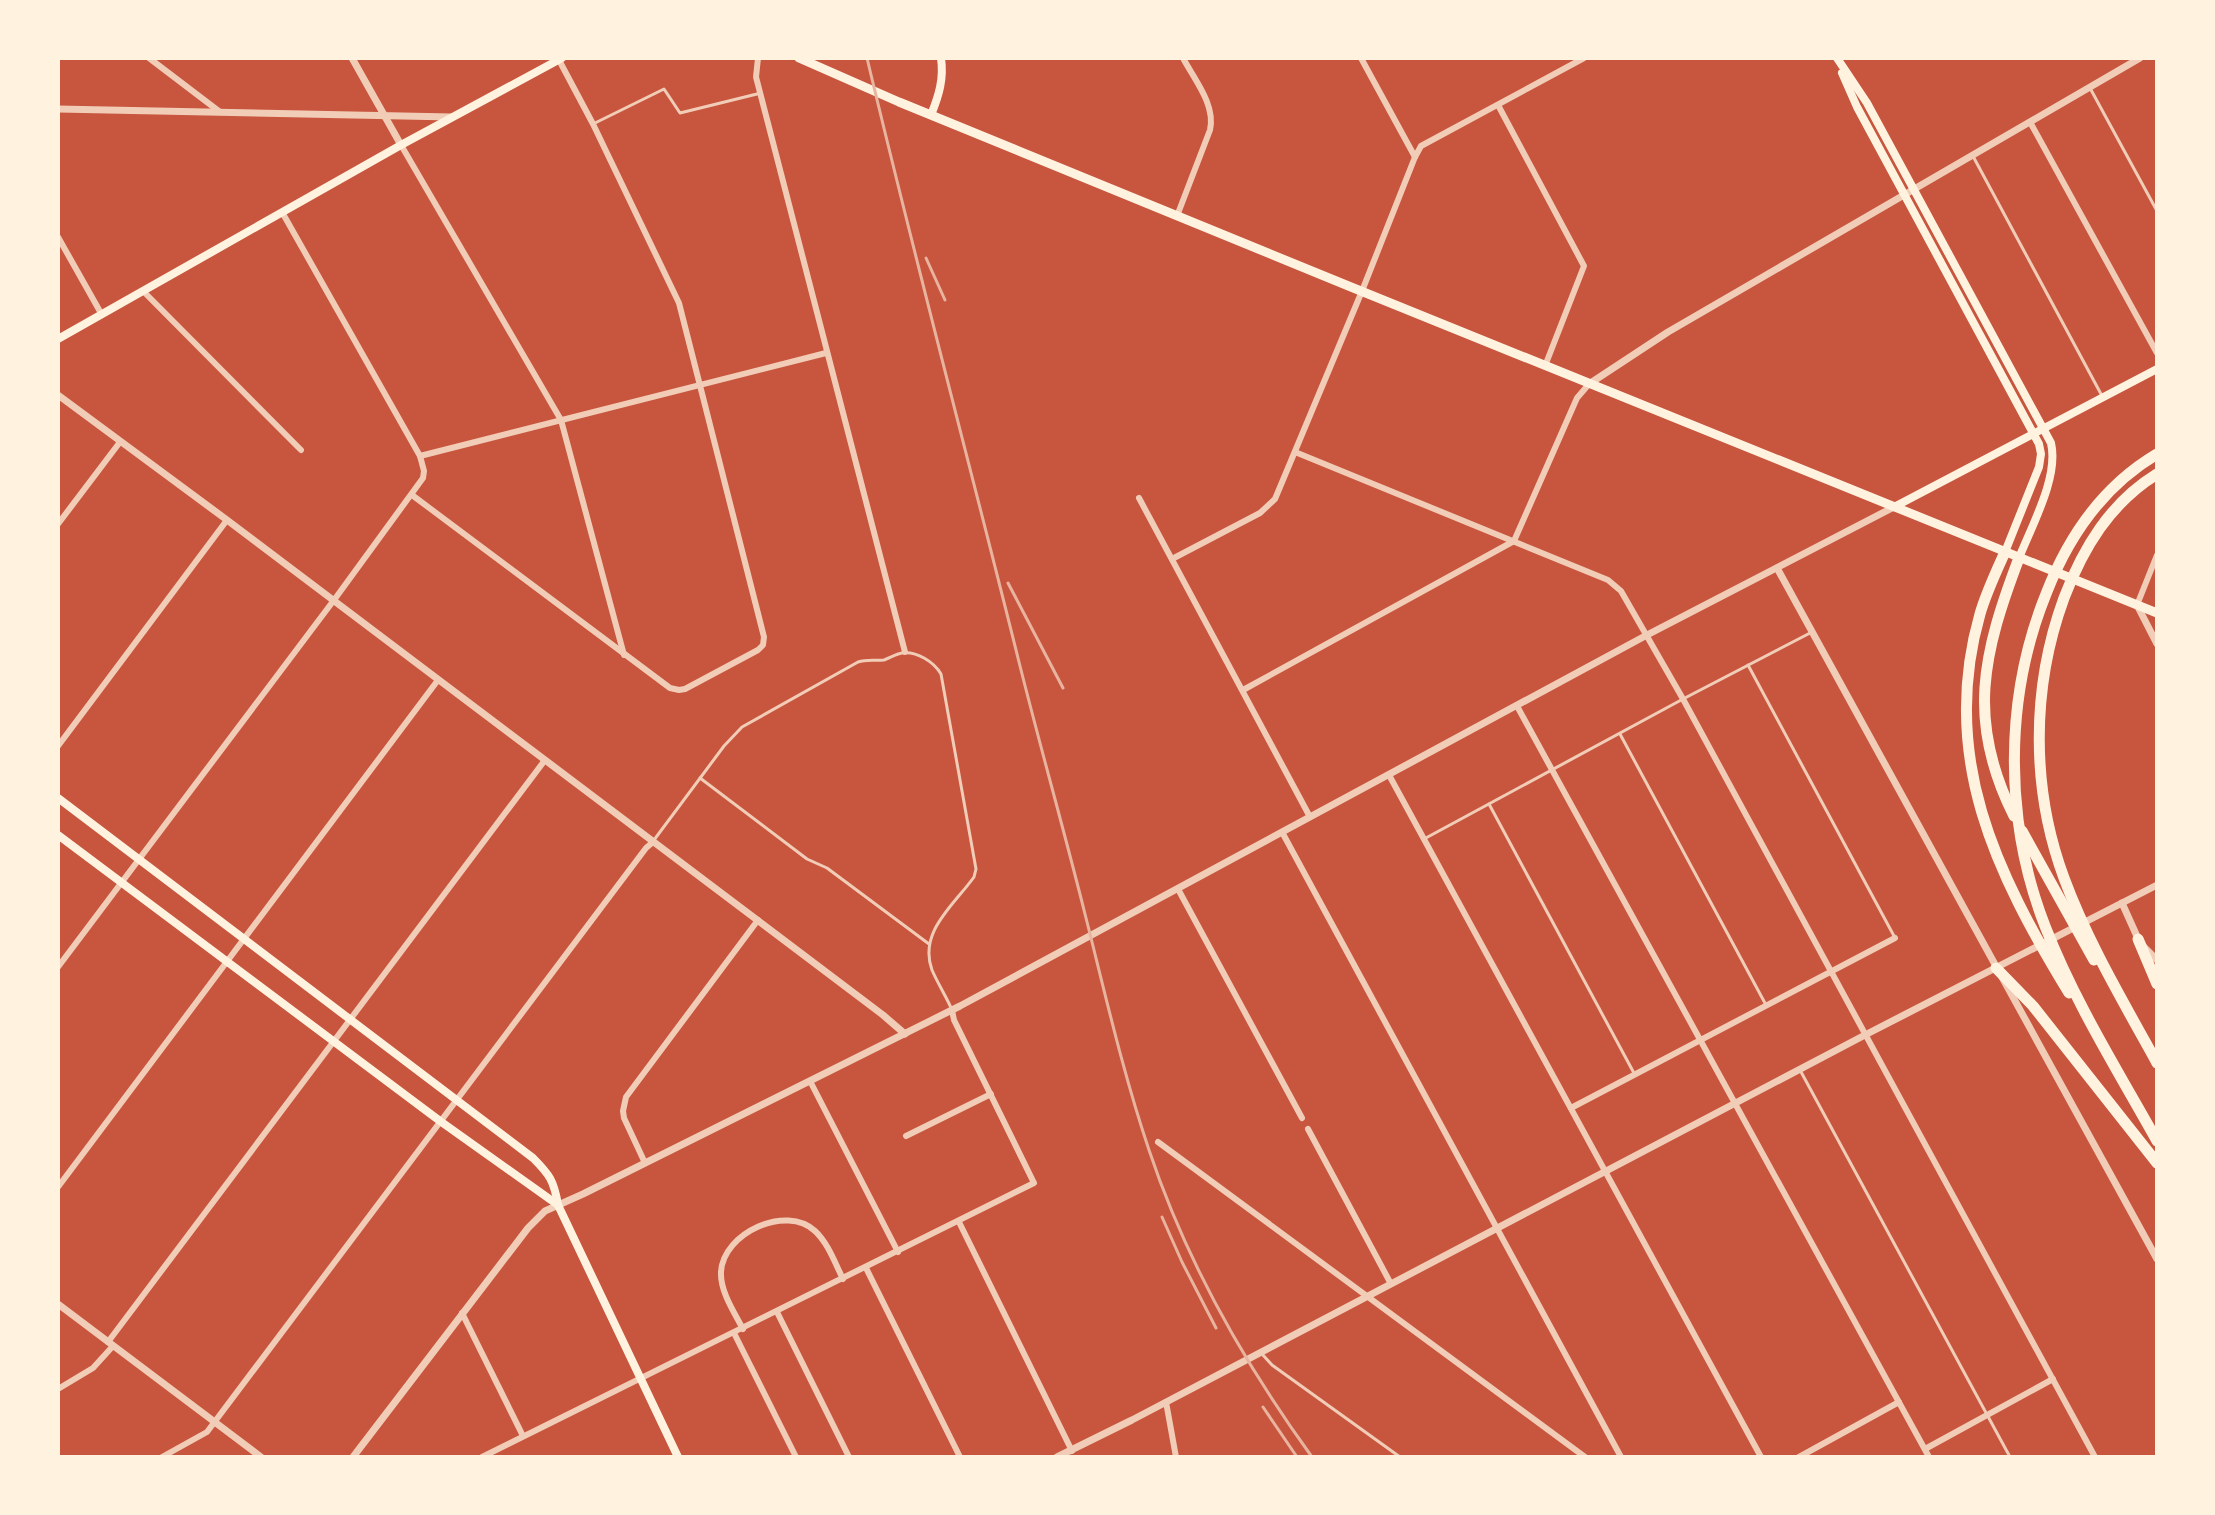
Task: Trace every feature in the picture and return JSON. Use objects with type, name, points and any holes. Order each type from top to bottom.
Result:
[{"type":"highway","points":[[2157,454],[2125,476],[2097,504],[2055,572],[2035,623],[2026,659],[2014,748],[2019,828],[2027,873],[2038,907],[2058,957],[2157,1141]]},
{"type":"highway","points":[[2157,474],[2114,511],[2092,539],[2078,564],[2052,635],[2039,731],[2045,810],[2063,877],[2093,943],[2157,1063]]},
{"type":"highway","points":[[2005,552],[1981,611],[1969,677],[1967,740],[1975,792],[1988,836],[2008,883],[2055,970],[2134,1099]]},
{"type":"highway","points":[[2019,558],[1993,632],[1985,674],[1986,736],[1996,777],[2088,951],[2143,1038]]},
{"type":"highway","points":[[2138,939],[2157,984]]},
{"type":"highway","points":[[2001,965],[2157,1163]]},
{"type":"main road","points":[[799,58],[1177,216],[2157,613]]},
{"type":"main road","points":[[931,115],[940,92],[943,72],[941,58]]},
{"type":"main road","points":[[1836,58],[1867,103],[2044,428],[2053,450],[2053,468],[2019,558]]},
{"type":"main road","points":[[1836,58],[1857,107],[2035,433],[2040,448],[2039,467],[2005,552]]},
{"type":"main road","points":[[58,339],[544,64],[560,59]]},
{"type":"main road","points":[[1894,507],[2157,369]]},
{"type":"main road","points":[[58,798],[533,1158],[547,1172],[553,1180],[558,1205],[678,1457]]},
{"type":"main road","points":[[58,835],[440,1121],[558,1205]]},
{"type":"street","points":[[149,58],[220,112]]},
{"type":"street","points":[[352,58],[561,420],[624,655]]},
{"type":"street","points":[[758,58],[756,77],[905,652]]},
{"type":"street","points":[[1177,216],[1212,124],[1211,111],[1183,58]]},
{"type":"street","points":[[1361,58],[1415,157]]},
{"type":"street","points":[[1172,559],[1267,508],[1278,494],[1421,146],[1584,58]]},
{"type":"street","points":[[1243,690],[1514,541],[1577,398],[1589,384],[1668,332],[2140,58]]},
{"type":"street","points":[[412,495],[665,685],[685,689],[758,650],[764,641],[677,297],[560,59]]},
{"type":"street","points":[[1498,105],[1584,266],[1545,366]]},
{"type":"street","points":[[58,109],[454,117]]},
{"type":"street","points":[[2030,122],[2157,353]]},
{"type":"street","points":[[58,967],[423,478],[420,456],[282,212]]},
{"type":"street","points":[[58,237],[102,315]]},
{"type":"street","points":[[144,292],[301,450]]},
{"type":"street","points":[[420,456],[826,353]]},
{"type":"street","points":[[58,395],[758,920],[905,1034]]},
{"type":"street","points":[[58,524],[120,442]]},
{"type":"street","points":[[1295,452],[1608,580],[1626,598],[2095,1457]]},
{"type":"street","points":[[1139,498],[1310,817]]},
{"type":"street","points":[[353,1457],[536,1218],[545,1211],[952,1010],[1647,635],[1894,507]]},
{"type":"street","points":[[58,746],[227,520]]},
{"type":"street","points":[[2157,555],[2137,605],[2157,644]]},
{"type":"street","points":[[1777,568],[2001,965],[2157,1259]]},
{"type":"street","points":[[58,1187],[438,680]]},
{"type":"street","points":[[1517,706],[1929,1457]]},
{"type":"street","points":[[58,1389],[93,1368],[545,760]]},
{"type":"street","points":[[1389,775],[1761,1457]]},
{"type":"street","points":[[1282,832],[1621,1457]]},
{"type":"street","points":[[162,1457],[207,1432],[653,842]]},
{"type":"street","points":[[1057,1457],[2157,885]]},
{"type":"street","points":[[1178,889],[1302,1118]]},
{"type":"street","points":[[2119,905],[2145,950],[2157,960]]},
{"type":"street","points":[[645,1163],[624,1118],[626,1097],[758,920]]},
{"type":"street","points":[[1571,1108],[1895,938]]},
{"type":"street","points":[[482,1457],[1034,1183],[954,1020],[952,1010]]},
{"type":"street","points":[[810,1081],[898,1252]]},
{"type":"street","points":[[906,1136],[991,1094]]},
{"type":"street","points":[[1308,1129],[1391,1284]]},
{"type":"street","points":[[1158,1142],[1585,1457]]},
{"type":"street","points":[[743,1329],[721,1277],[724,1255],[742,1236],[777,1220],[800,1222],[819,1234],[843,1279]]},
{"type":"street","points":[[959,1222],[1072,1451]]},
{"type":"street","points":[[866,1268],[960,1457]]},
{"type":"street","points":[[58,1304],[261,1457]]},
{"type":"street","points":[[777,1312],[849,1457]]},
{"type":"street","points":[[462,1313],[523,1436]]},
{"type":"street","points":[[734,1333],[796,1457]]},
{"type":"street","points":[[1925,1449],[2053,1379]]},
{"type":"street","points":[[1166,1402],[1176,1457]]},
{"type":"street","points":[[1799,1457],[1899,1402]]},
{"type":"lane","points":[[2089,88],[2157,211]]},
{"type":"lane","points":[[593,124],[664,89],[680,113],[761,93]]},
{"type":"lane","points":[[1972,155],[2103,397]]},
{"type":"lane","points":[[1423,839],[1812,632]]},
{"type":"lane","points":[[653,842],[724,746],[742,727],[858,662],[883,660],[905,652],[932,663],[941,674],[976,869],[968,886],[939,920],[929,944],[932,970],[952,1010]]},
{"type":"lane","points":[[1748,665],[1895,938]]},
{"type":"lane","points":[[1620,734],[1766,1006]]},
{"type":"lane","points":[[700,778],[807,859],[827,868],[929,944]]},
{"type":"lane","points":[[1489,804],[1635,1075]]},
{"type":"lane","points":[[1800,1070],[2010,1457]]},
{"type":"lane","points":[[1261,1353],[1272,1365],[1400,1457]]},
{"type":"railway","points":[[867,58],[1027,694],[1140,1121],[1164,1191],[1199,1271],[1240,1348],[1312,1457]]},
{"type":"railway","points":[[926,258],[945,300]]},
{"type":"railway","points":[[1008,583],[1063,688]]},
{"type":"railway","points":[[1162,1217],[1216,1328]]},
{"type":"railway","points":[[1263,1407],[1297,1457]]}]
